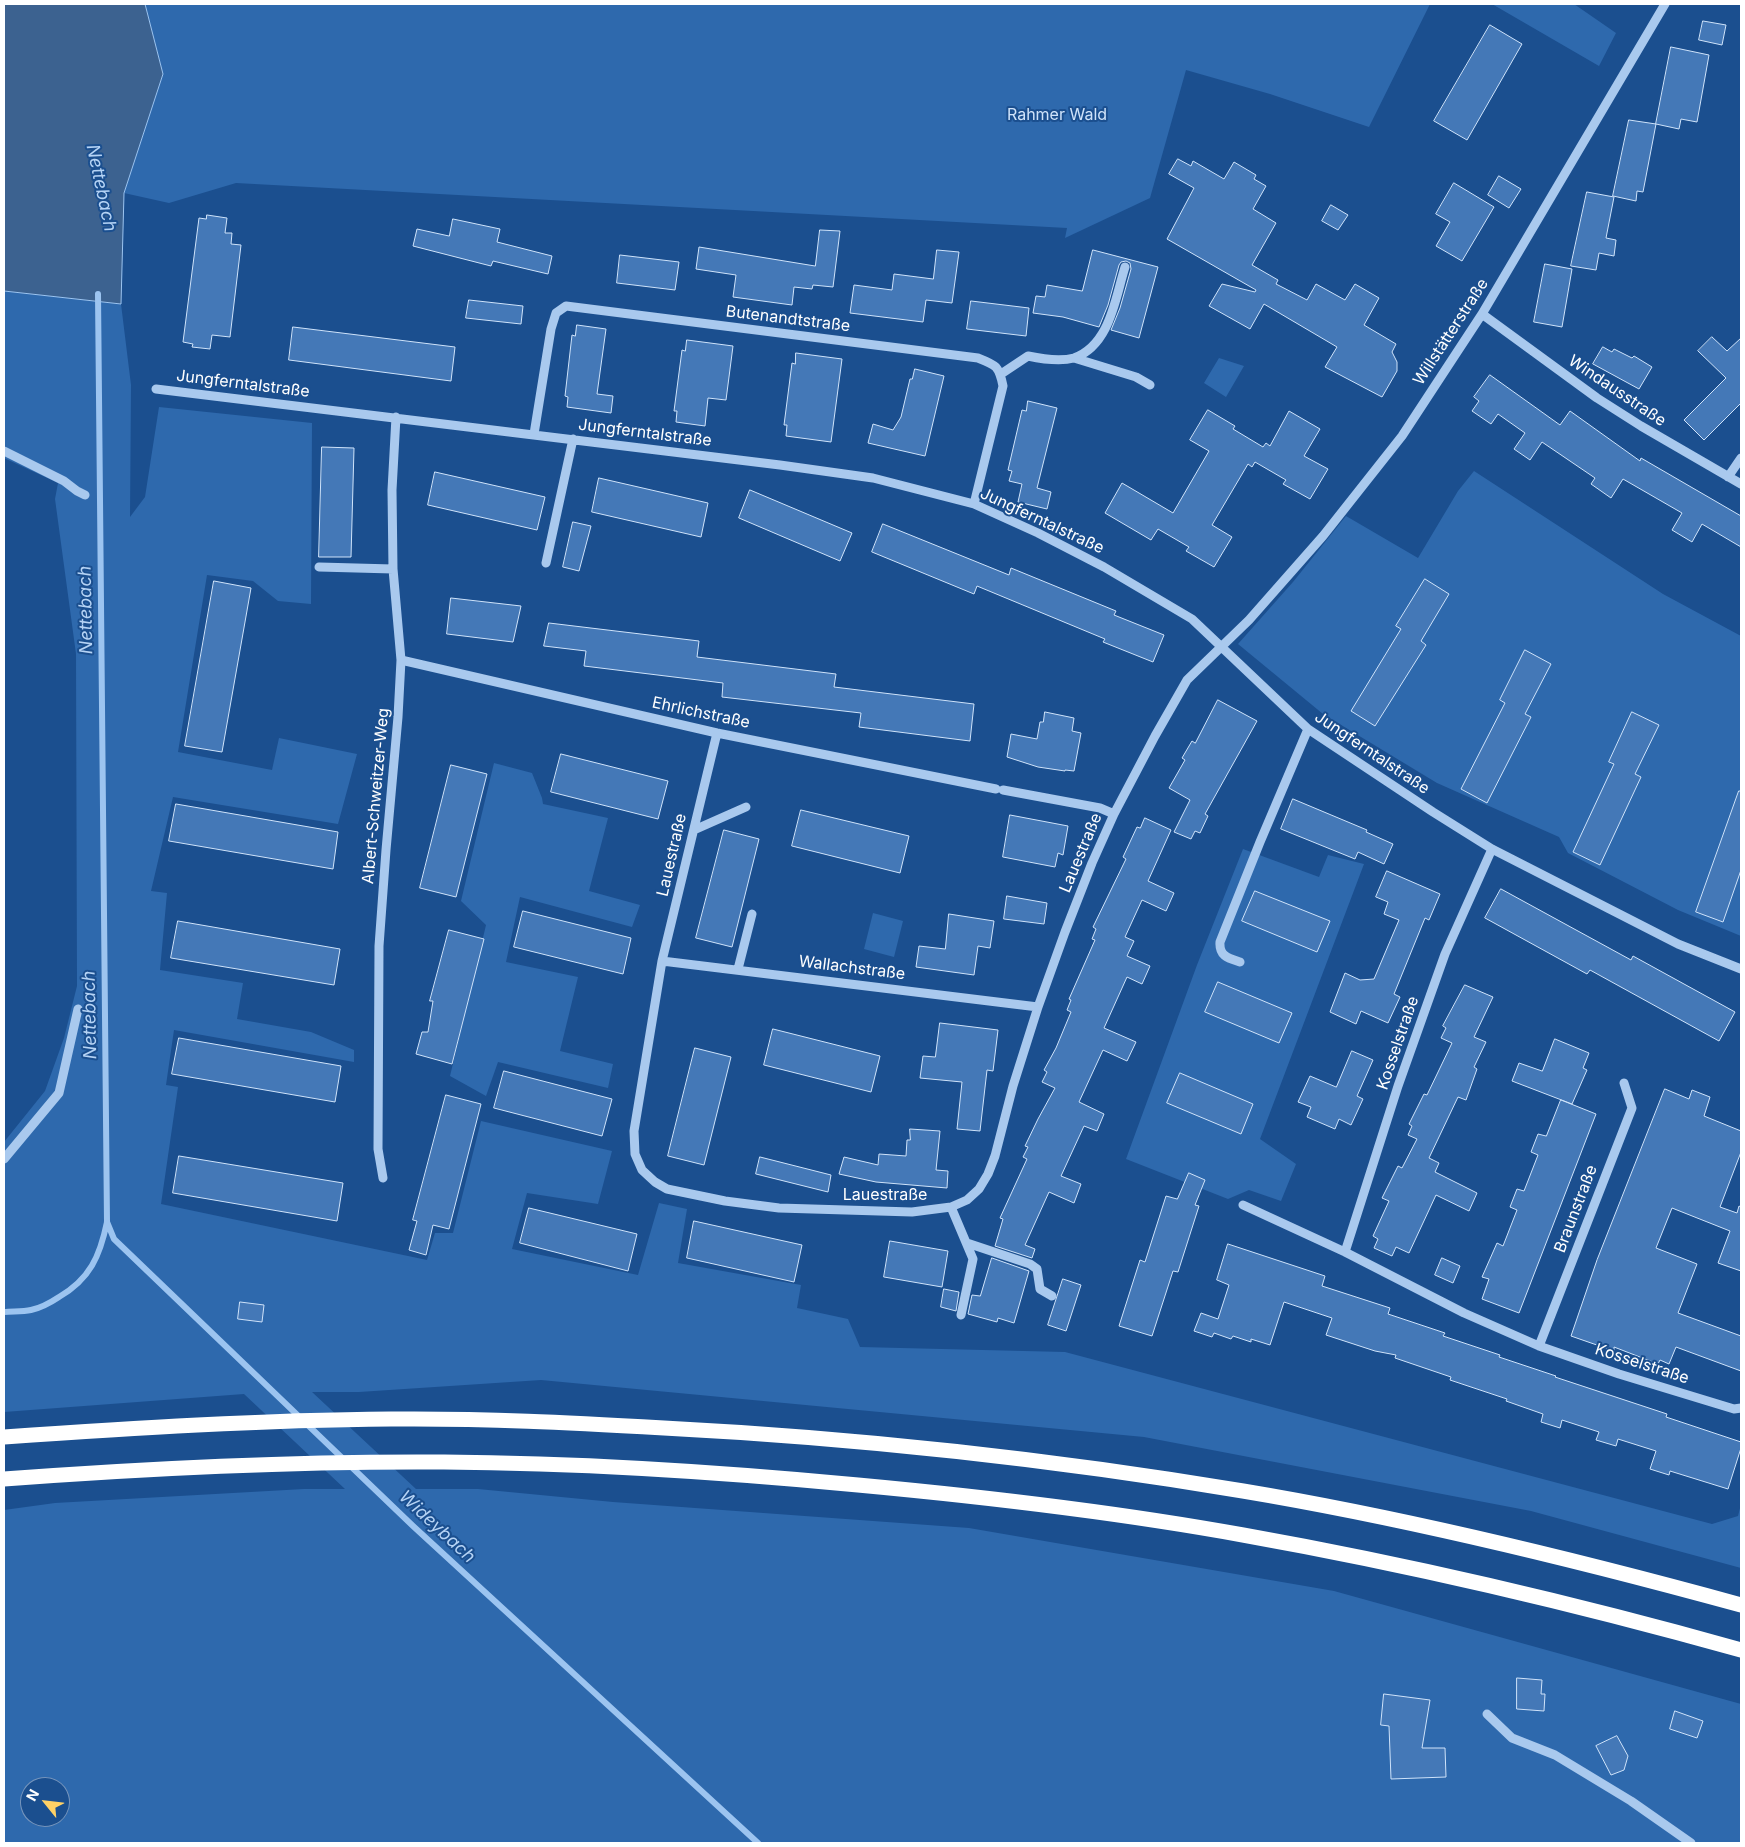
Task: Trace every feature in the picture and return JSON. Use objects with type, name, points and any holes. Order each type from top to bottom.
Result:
[{"type":"highway","points":[[4,1437],[101,1430],[392,1419],[553,1422],[749,1432],[946,1450],[1057,1464],[1245,1492],[1338,1509],[1556,1556],[1741,1605]]},
{"type":"highway","points":[[4,1479],[102,1472],[270,1465],[445,1462],[578,1466],[753,1475],[949,1494],[1046,1505],[1239,1534],[1433,1572],[1560,1601],[1741,1650]]},
{"type":"street","name":"Willstätterstraße","points":[[1222,647],[1250,620],[1340,515],[1402,436],[1482,314],[1665,4]]},
{"type":"street","points":[[1074,358],[1094,346],[1108,325],[1124,267]]},
{"type":"street","name":"Butenandtstraße","points":[[534,434],[551,329],[556,313],[566,306],[978,358],[996,365],[1001,374]]},
{"type":"street","name":"Windausstraße","points":[[1482,314],[1598,398],[1641,426],[1741,484]]},
{"type":"street","points":[[974,504],[1003,386],[1001,374],[1028,356],[1051,360],[1074,358],[1136,377],[1150,385]]},
{"type":"street","name":"Jungferntalstraße","points":[[156,388],[756,461],[873,478],[974,504],[1038,533],[1104,567],[1192,618],[1308,729],[1380,778],[1492,849],[1678,944],[1741,970]]},
{"type":"street","name":"Albert-Schweitzer-Weg","points":[[383,1178],[378,1149],[379,946],[401,660],[394,569],[392,490],[396,417]]},
{"type":"street","points":[[546,563],[572,439]]},
{"type":"street","points":[[4,451],[64,481],[86,495]]},
{"type":"street","points":[[1728,477],[1741,458]]},
{"type":"street","points":[[319,567],[394,569]]},
{"type":"street","name":"Lauestraße","points":[[717,733],[662,961],[634,1131],[635,1154],[642,1170],[654,1182],[667,1190],[779,1208],[912,1212],[951,1207],[967,1200],[979,1189],[988,1174],[995,1156],[1013,1086],[1038,1006],[1078,898],[1114,814],[1187,680],[1222,647]]},
{"type":"street","name":"Ehrlichstraße","points":[[401,660],[717,733],[1100,808],[1114,814]]},
{"type":"street","points":[[1240,962],[1224,956],[1219,950],[1220,942],[1308,729]]},
{"type":"street","points":[[694,830],[746,807]]},
{"type":"street","name":"Kosselstraße","points":[[1345,1252],[1398,1086],[1445,954],[1492,849]]},
{"type":"street","points":[[738,969],[752,914]]},
{"type":"street","name":"Wallachstraße","points":[[662,961],[1038,1006]]},
{"type":"street","points":[[4,1159],[60,1093],[78,1009]]},
{"type":"street","name":"Braunstraße","points":[[1539,1346],[1632,1108],[1624,1083]]},
{"type":"street","name":"Kosselstraße","points":[[1243,1205],[1345,1252],[1464,1313],[1539,1346],[1619,1374],[1734,1409],[1741,1408]]},
{"type":"street","points":[[951,1207],[973,1259],[960,1315]]},
{"type":"street","points":[[967,1243],[1030,1264],[1037,1269],[1040,1289],[1052,1296]]},
{"type":"street","points":[[1487,1714],[1512,1738],[1555,1755],[1631,1801],[1691,1843]]},
{"type":"green space","name":"Rahmer Wald","points":[[145,4],[1430,4],[1369,127],[1270,94],[1186,70],[1150,198],[1065,238],[1067,228],[236,183],[169,203],[124,193],[163,74]]},
{"type":"green space","points":[[1492,4],[1574,4],[1616,33],[1599,66]]},
{"type":"green space","points":[[4,291],[121,304],[131,385],[130,517],[145,497],[159,407],[312,423],[311,604],[278,601],[253,581],[207,575],[178,752],[272,770],[279,738],[357,754],[338,824],[173,797],[151,891],[167,893],[160,970],[243,983],[237,1019],[311,1032],[354,1050],[354,1062],[174,1030],[166,1085],[178,1087],[161,1204],[427,1260],[435,1233],[453,1233],[481,1121],[612,1151],[598,1204],[527,1193],[512,1249],[638,1275],[659,1203],[687,1209],[678,1263],[801,1285],[797,1308],[848,1319],[860,1347],[1065,1352],[1712,1524],[1738,1516],[1741,1504],[1741,1568],[1531,1511],[1144,1437],[541,1380],[359,1392],[312,1392],[416,1489],[478,1489],[613,1502],[969,1528],[1334,1591],[1741,1704],[1741,1843],[4,1843],[4,1510],[55,1503],[304,1489],[345,1489],[244,1394],[4,1412],[4,1142],[45,1091],[64,1038],[77,986],[76,654],[55,499],[58,483],[4,458]]},
{"type":"green space","points":[[1219,358],[1244,366],[1226,397],[1204,383]]},
{"type":"green space","points":[[1474,471],[1663,594],[1741,636],[1741,936],[1678,910],[1568,853],[1559,837],[1437,783],[1323,714],[1238,644],[1293,582],[1346,516],[1418,558],[1458,491]]},
{"type":"green space","points":[[494,763],[532,773],[543,804],[608,818],[589,891],[640,905],[632,927],[520,897],[506,962],[578,977],[560,1051],[613,1064],[608,1088],[498,1062],[486,1096],[450,1076],[486,925],[461,901]]},
{"type":"green space","points":[[1243,849],[1319,877],[1328,855],[1364,864],[1260,1139],[1296,1164],[1281,1201],[1249,1190],[1228,1199],[1126,1159],[1197,965]]},
{"type":"green space","points":[[873,913],[903,921],[894,957],[864,949]]},
{"type":"water","points":[[4,4],[145,4],[163,74],[124,193],[121,304],[4,291]]},
{"type":"building","points":[[1703,21],[1726,25],[1722,45],[1699,40]]},
{"type":"building","points":[[1490,25],[1522,44],[1467,140],[1434,121]]},
{"type":"building","points":[[1671,47],[1709,55],[1697,122],[1681,119],[1679,129],[1656,124]]},
{"type":"building","points":[[1629,120],[1656,124],[1643,192],[1637,191],[1636,201],[1613,196]]},
{"type":"building","points":[[1178,159],[1191,166],[1193,161],[1224,179],[1234,162],[1256,175],[1254,179],[1266,186],[1253,209],[1276,223],[1252,265],[1278,280],[1276,284],[1307,300],[1316,284],[1345,300],[1355,284],[1379,298],[1364,325],[1396,344],[1392,352],[1397,362],[1397,371],[1382,397],[1325,367],[1337,347],[1264,304],[1250,329],[1209,306],[1222,284],[1255,292],[1256,290],[1167,239],[1194,188],[1169,174]]},
{"type":"building","points":[[1499,176],[1521,189],[1509,208],[1488,195]]},
{"type":"building","points":[[1454,183],[1494,207],[1462,261],[1436,246],[1450,222],[1436,214]]},
{"type":"building","points":[[1587,192],[1614,197],[1606,238],[1616,240],[1614,256],[1599,253],[1596,270],[1571,266]]},
{"type":"building","points":[[1331,205],[1348,215],[1338,230],[1322,221]]},
{"type":"building","points":[[207,215],[227,218],[225,233],[232,233],[231,244],[241,245],[230,337],[212,335],[210,349],[192,347],[193,344],[183,342],[199,218],[206,219]]},
{"type":"building","points":[[453,219],[500,229],[497,242],[552,256],[548,274],[493,261],[491,266],[413,246],[417,229],[449,236]]},
{"type":"building","points":[[820,230],[840,231],[833,287],[813,285],[812,289],[794,287],[792,305],[733,297],[736,275],[696,269],[699,247],[815,266]]},
{"type":"building","points":[[937,250],[959,252],[952,303],[926,300],[923,322],[850,313],[854,285],[892,290],[894,274],[933,279]]},
{"type":"building","points":[[1093,250],[1158,267],[1139,338],[1111,330],[1120,308],[1131,269],[1130,263],[1126,261],[1121,262],[1119,265],[1108,305],[1099,327],[1063,317],[1033,313],[1036,296],[1045,297],[1047,285],[1082,291]]},
{"type":"building","points":[[620,255],[679,262],[675,290],[617,283]]},
{"type":"building","points":[[1545,264],[1572,269],[1562,327],[1534,322]]},
{"type":"building","points":[[469,300],[523,306],[521,324],[466,318]]},
{"type":"building","points":[[971,301],[1029,308],[1026,336],[967,329]]},
{"type":"building","points":[[577,325],[606,329],[597,394],[613,396],[611,413],[567,407],[568,397],[565,396],[572,335],[575,336]]},
{"type":"building","points":[[293,327],[455,347],[451,381],[289,360]]},
{"type":"building","points":[[1712,337],[1727,351],[1741,338],[1741,403],[1704,440],[1684,420],[1726,378],[1698,351]]},
{"type":"building","points":[[687,340],[733,346],[726,400],[708,398],[705,426],[676,422],[677,411],[674,411],[682,350],[685,351]]},
{"type":"building","points":[[1603,347],[1612,352],[1614,349],[1632,358],[1634,356],[1652,367],[1639,389],[1593,364]]},
{"type":"building","points":[[796,353],[842,359],[831,442],[786,436],[787,425],[784,425],[792,363],[795,364]]},
{"type":"building","points":[[915,369],[944,376],[925,456],[868,443],[873,424],[893,430],[901,417],[910,379],[912,379]]},
{"type":"building","points":[[1490,375],[1560,425],[1570,411],[1640,461],[1641,458],[1741,516],[1741,547],[1702,524],[1692,542],[1672,530],[1682,513],[1623,479],[1611,498],[1591,484],[1595,478],[1542,442],[1530,460],[1514,449],[1525,433],[1498,414],[1491,424],[1472,411],[1479,401],[1474,397]]},
{"type":"building","points":[[1028,401],[1057,408],[1037,488],[1051,492],[1047,509],[1018,502],[1022,484],[1009,481],[1012,471],[1008,470],[1022,410],[1026,411]]},
{"type":"building","points":[[1208,410],[1235,426],[1233,429],[1263,447],[1266,443],[1270,446],[1289,411],[1320,429],[1304,456],[1328,469],[1310,499],[1283,484],[1286,480],[1255,462],[1252,467],[1248,464],[1212,525],[1232,537],[1214,567],[1186,551],[1189,547],[1158,529],[1151,540],[1105,513],[1122,483],[1173,513],[1209,451],[1190,440]]},
{"type":"building","points":[[322,447],[354,448],[351,557],[319,557]]},
{"type":"building","points":[[435,472],[545,497],[537,530],[428,505]]},
{"type":"building","points":[[599,478],[708,503],[701,537],[592,512]]},
{"type":"building","points":[[750,490],[852,533],[840,561],[739,518]]},
{"type":"building","points":[[573,522],[591,526],[579,571],[563,567]]},
{"type":"building","points":[[883,524],[1009,575],[1011,568],[1116,611],[1114,615],[1164,635],[1153,662],[1103,642],[1105,639],[977,586],[974,594],[872,552]]},
{"type":"building","points":[[1425,579],[1449,594],[1421,641],[1426,645],[1375,726],[1351,711],[1401,629],[1396,626]]},
{"type":"building","points":[[214,581],[251,588],[222,752],[185,746]]},
{"type":"building","points":[[451,598],[521,606],[513,642],[447,634]]},
{"type":"building","points":[[549,623],[699,641],[697,657],[836,674],[834,687],[974,704],[970,741],[859,727],[861,713],[722,697],[723,683],[584,666],[586,651],[544,646]]},
{"type":"building","points":[[1525,650],[1551,664],[1525,714],[1531,717],[1487,803],[1461,789],[1505,703],[1500,700]]},
{"type":"building","points":[[1218,700],[1257,721],[1205,814],[1208,816],[1200,833],[1195,831],[1191,839],[1174,832],[1190,800],[1169,788],[1185,760],[1182,758],[1192,741],[1195,743]]},
{"type":"building","points":[[1045,712],[1074,718],[1072,731],[1081,733],[1074,771],[1038,767],[1007,757],[1011,734],[1037,739],[1040,722],[1043,722]]},
{"type":"building","points":[[1632,712],[1659,725],[1635,774],[1641,777],[1600,865],[1573,852],[1614,764],[1609,762]]},
{"type":"building","points":[[561,754],[668,781],[658,819],[551,792]]},
{"type":"building","points":[[451,765],[487,774],[456,897],[420,888]]},
{"type":"building","points":[[1739,791],[1741,791],[1741,870],[1723,922],[1696,912]]},
{"type":"building","points":[[1293,799],[1367,830],[1366,832],[1393,844],[1384,864],[1358,852],[1355,859],[1281,829]]},
{"type":"building","points":[[176,804],[338,832],[333,869],[169,841]]},
{"type":"building","points":[[801,810],[909,836],[900,873],[792,846]]},
{"type":"building","points":[[1010,815],[1068,826],[1063,855],[1058,853],[1055,867],[1003,857]]},
{"type":"building","points":[[1145,818],[1171,830],[1148,881],[1174,893],[1166,911],[1142,900],[1125,937],[1134,941],[1127,956],[1150,966],[1142,984],[1127,977],[1104,1028],[1136,1042],[1127,1061],[1103,1050],[1079,1102],[1104,1114],[1097,1131],[1084,1126],[1061,1176],[1081,1184],[1074,1203],[1049,1192],[1025,1245],[1035,1249],[1032,1258],[995,1246],[1003,1219],[1000,1218],[1027,1159],[1023,1157],[1028,1147],[1025,1146],[1055,1088],[1042,1082],[1047,1072],[1044,1070],[1056,1048],[1071,1012],[1067,1010],[1071,1000],[1069,999],[1095,940],[1092,939],[1096,929],[1093,927],[1126,859],[1123,857],[1137,827],[1140,828]]},
{"type":"building","points":[[724,830],[759,839],[732,947],[696,938]]},
{"type":"building","points":[[1387,871],[1440,894],[1429,920],[1425,918],[1394,994],[1400,997],[1388,1023],[1361,1011],[1356,1024],[1330,1012],[1345,973],[1360,980],[1374,979],[1399,920],[1384,914],[1388,902],[1376,897]]},
{"type":"building","points":[[1501,889],[1631,960],[1633,956],[1735,1012],[1719,1041],[1590,970],[1587,974],[1485,918]]},
{"type":"building","points":[[1255,891],[1330,921],[1317,952],[1242,921]]},
{"type":"building","points":[[1007,896],[1047,903],[1044,924],[1004,919]]},
{"type":"building","points":[[523,911],[631,938],[623,974],[514,947]]},
{"type":"building","points":[[949,914],[994,921],[990,948],[978,946],[974,975],[916,967],[919,946],[945,949]]},
{"type":"building","points":[[178,921],[340,949],[334,985],[171,958]]},
{"type":"building","points":[[449,930],[484,939],[452,1064],[416,1054],[422,1032],[428,1032],[433,1001],[430,1001]]},
{"type":"building","points":[[1218,982],[1292,1013],[1279,1043],[1205,1012]]},
{"type":"building","points":[[1465,985],[1493,997],[1474,1037],[1486,1042],[1474,1067],[1477,1069],[1466,1100],[1458,1097],[1429,1158],[1439,1163],[1435,1172],[1477,1193],[1469,1211],[1436,1195],[1409,1253],[1396,1247],[1392,1256],[1374,1248],[1378,1239],[1373,1236],[1389,1201],[1382,1198],[1398,1166],[1402,1168],[1417,1139],[1408,1135],[1412,1126],[1409,1124],[1424,1094],[1427,1095],[1452,1043],[1441,1038],[1446,1028],[1443,1026]]},
{"type":"building","points":[[940,1023],[998,1030],[993,1071],[987,1070],[980,1131],[957,1129],[962,1082],[920,1078],[923,1056],[935,1057]]},
{"type":"building","points":[[773,1029],[880,1056],[871,1092],[764,1065]]},
{"type":"building","points":[[179,1038],[341,1066],[335,1102],[172,1074]]},
{"type":"building","points":[[1555,1039],[1589,1053],[1583,1068],[1587,1070],[1572,1104],[1512,1081],[1519,1063],[1542,1071]]},
{"type":"building","points":[[695,1048],[731,1057],[704,1165],[668,1156]]},
{"type":"building","points":[[1352,1051],[1373,1060],[1357,1096],[1363,1099],[1351,1125],[1339,1119],[1335,1129],[1307,1117],[1311,1107],[1298,1102],[1310,1076],[1336,1087]]},
{"type":"building","points":[[504,1071],[612,1099],[602,1136],[494,1108]]},
{"type":"building","points":[[1180,1073],[1253,1104],[1241,1134],[1167,1103]]},
{"type":"building","points":[[1665,1089],[1689,1099],[1692,1090],[1710,1097],[1704,1116],[1741,1131],[1741,1152],[1720,1207],[1737,1213],[1739,1206],[1741,1207],[1741,1271],[1718,1263],[1730,1231],[1672,1208],[1656,1248],[1697,1264],[1678,1313],[1741,1336],[1741,1371],[1676,1347],[1669,1364],[1660,1360],[1658,1364],[1614,1347],[1614,1351],[1571,1336],[1597,1260]]},
{"type":"building","points":[[446,1095],[481,1104],[449,1229],[433,1225],[426,1255],[409,1250],[417,1221],[413,1220]]},
{"type":"building","points":[[1561,1100],[1596,1114],[1519,1313],[1482,1299],[1489,1279],[1482,1277],[1497,1243],[1503,1246],[1517,1210],[1510,1207],[1517,1189],[1524,1191],[1538,1155],[1531,1152],[1538,1134],[1546,1136]]},
{"type":"building","points":[[910,1129],[940,1131],[936,1170],[948,1171],[947,1188],[876,1182],[839,1174],[844,1157],[878,1165],[879,1154],[906,1156],[907,1140],[910,1140]]},
{"type":"building","points":[[179,1156],[343,1183],[337,1221],[173,1193]]},
{"type":"building","points":[[760,1157],[831,1175],[828,1192],[756,1174]]},
{"type":"building","points":[[1189,1173],[1205,1180],[1195,1205],[1199,1206],[1178,1272],[1173,1271],[1152,1336],[1119,1326],[1140,1260],[1145,1262],[1166,1196],[1177,1199]]},
{"type":"building","points":[[529,1208],[637,1234],[628,1271],[520,1243]]},
{"type":"building","points":[[694,1221],[802,1245],[794,1282],[687,1258]]},
{"type":"building","points":[[890,1241],[948,1251],[942,1287],[884,1277]]},
{"type":"building","points":[[1228,1244],[1325,1276],[1322,1286],[1390,1308],[1388,1314],[1445,1333],[1443,1336],[1500,1355],[1499,1357],[1555,1377],[1667,1414],[1666,1417],[1741,1442],[1741,1448],[1728,1489],[1670,1471],[1669,1475],[1650,1469],[1656,1451],[1618,1439],[1616,1446],[1596,1440],[1599,1432],[1562,1420],[1560,1428],[1541,1422],[1543,1414],[1506,1401],[1507,1399],[1450,1380],[1451,1377],[1395,1358],[1396,1355],[1375,1351],[1326,1335],[1332,1318],[1284,1302],[1270,1345],[1251,1339],[1251,1342],[1233,1336],[1231,1339],[1214,1333],[1212,1337],[1194,1331],[1201,1313],[1218,1319],[1229,1285],[1217,1280]]},
{"type":"building","points":[[992,1258],[1029,1271],[1014,1323],[998,1318],[997,1322],[968,1314],[972,1295],[980,1296]]},
{"type":"building","points":[[1442,1258],[1460,1266],[1453,1283],[1435,1275]]},
{"type":"building","points":[[1063,1279],[1081,1285],[1066,1331],[1048,1325]]},
{"type":"building","points":[[944,1289],[959,1292],[956,1311],[941,1307]]},
{"type":"building","points":[[240,1302],[264,1305],[262,1322],[238,1319]]},
{"type":"building","points":[[1517,1678],[1542,1680],[1541,1694],[1545,1694],[1544,1711],[1517,1709]]},
{"type":"building","points":[[1384,1694],[1430,1700],[1422,1748],[1445,1748],[1446,1777],[1391,1779],[1389,1726],[1381,1725]]},
{"type":"building","points":[[1675,1711],[1703,1721],[1697,1738],[1670,1729]]},
{"type":"building","points":[[1617,1736],[1628,1756],[1624,1770],[1611,1775],[1596,1746]]},
{"type":"waterway","name":"Nettebach","points":[[4,1312],[28,1311],[42,1307],[70,1290],[92,1266],[101,1246],[107,1222],[98,294]]},
{"type":"waterway","name":"Wideybach","points":[[107,1222],[114,1239],[413,1526],[758,1843]]}]
